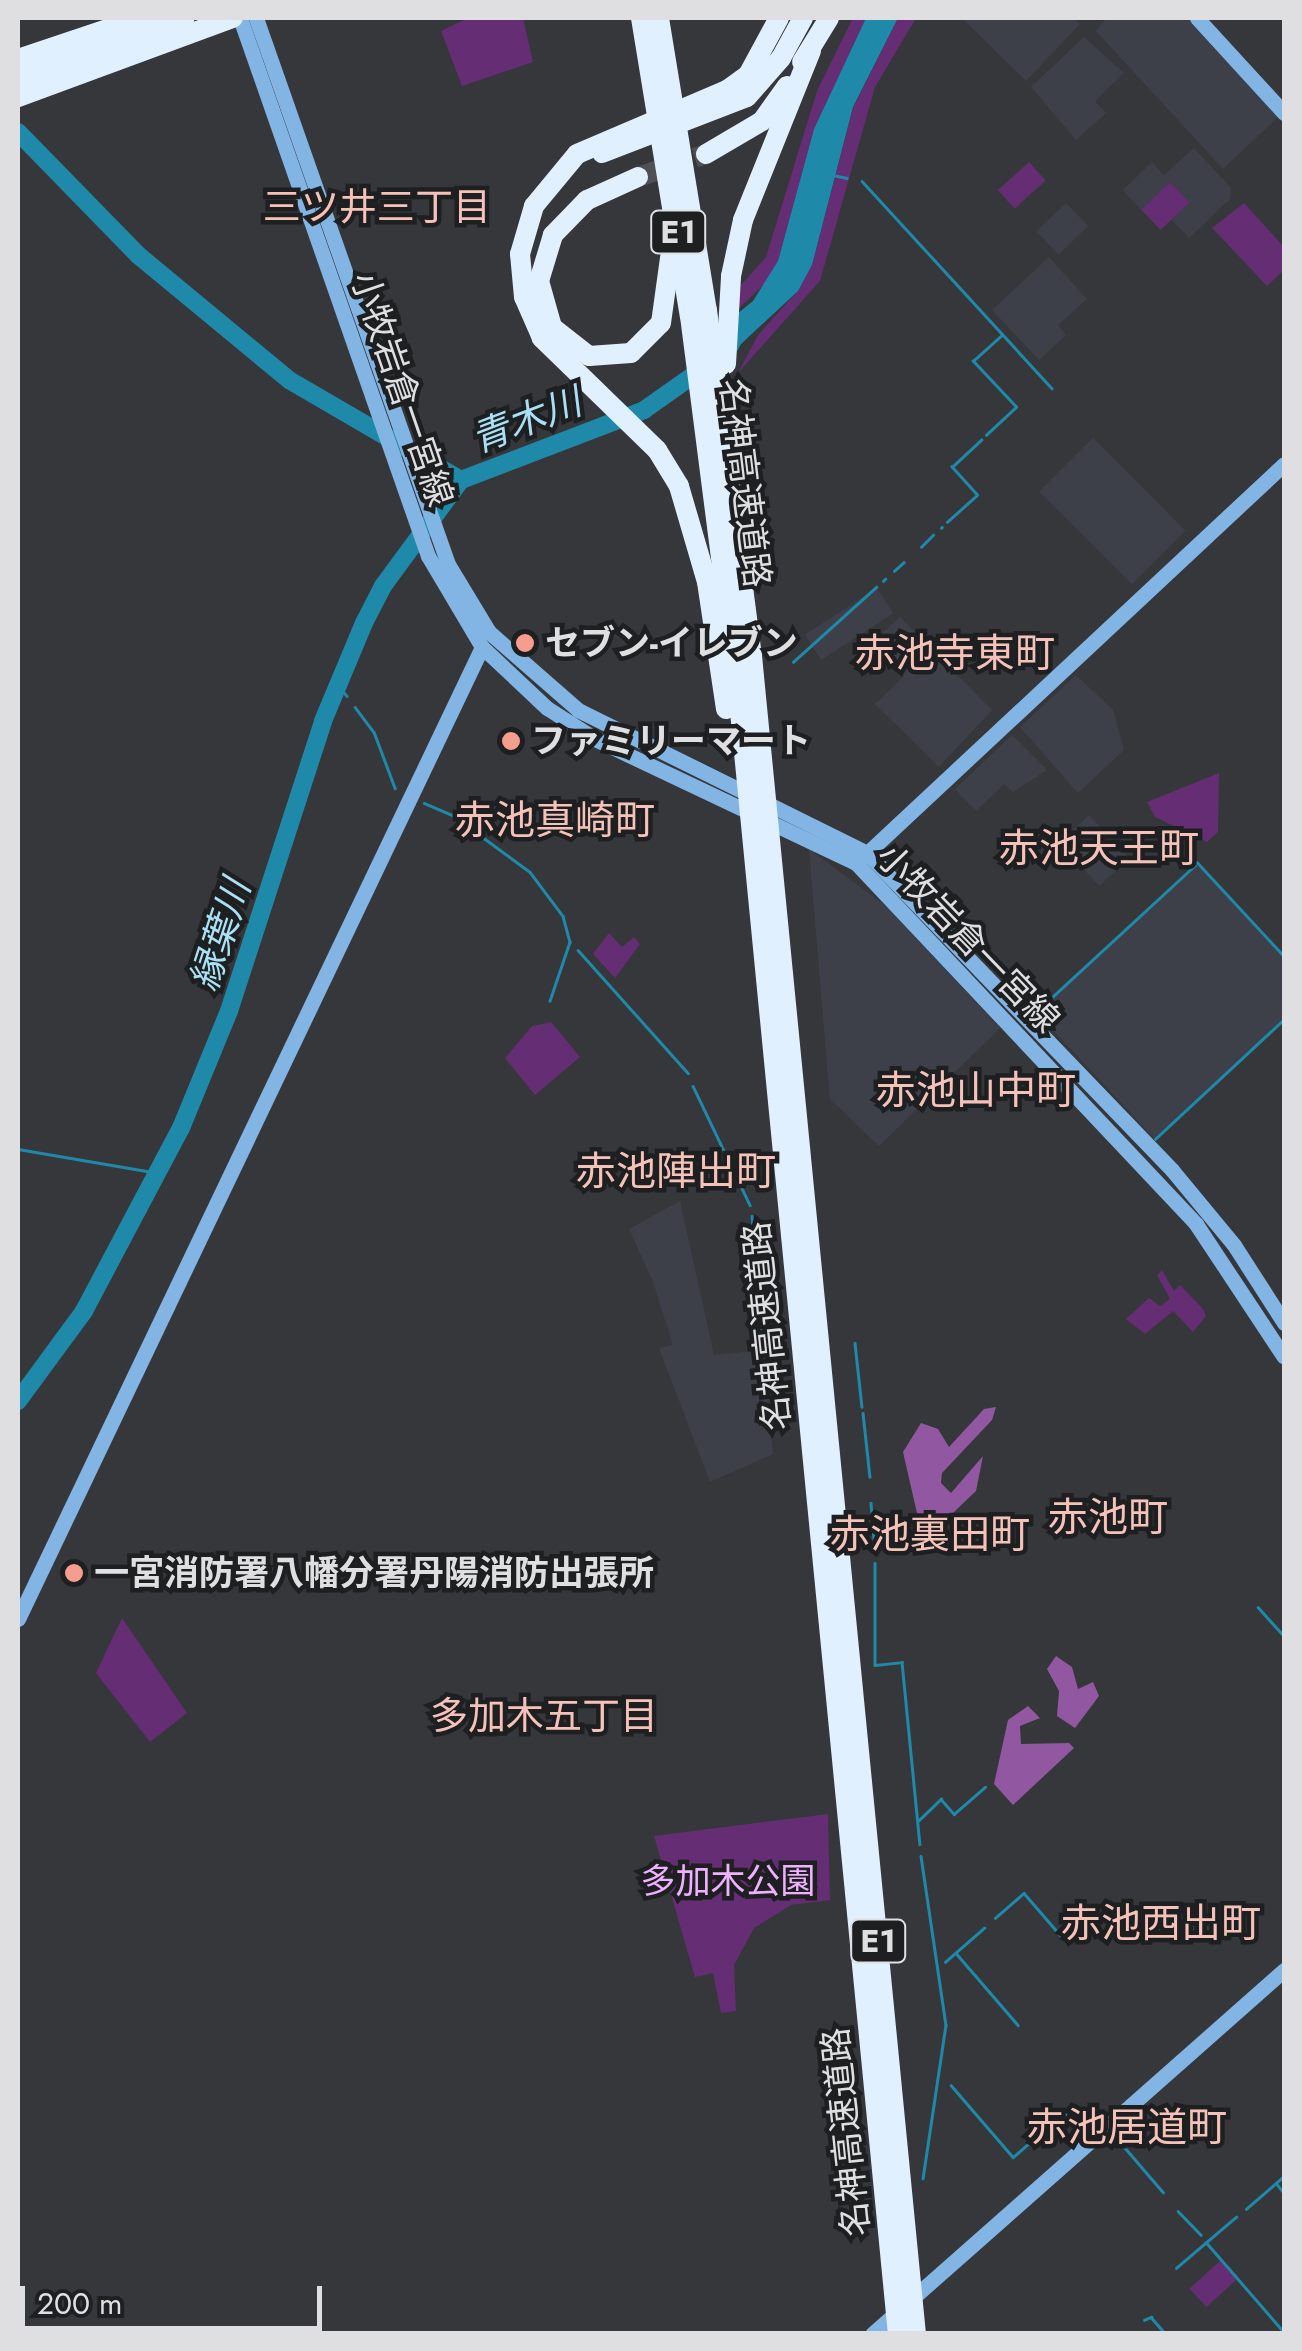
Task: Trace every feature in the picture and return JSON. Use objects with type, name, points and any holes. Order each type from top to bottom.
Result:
[{"type":"highway","points":[[18,59],[140,18]]},
{"type":"highway","points":[[20,90],[185,18]]},
{"type":"highway","points":[[20,90],[220,18]]},
{"type":"highway","points":[[20,90],[232,18]]},
{"type":"highway","points":[[632,18],[658,94]]},
{"type":"highway","points":[[638,177],[569,214],[543,256],[542,305],[552,327],[589,356],[631,353],[650,340],[669,301],[672,272],[667,148],[641,18]]},
{"type":"highway","points":[[658,94],[659,18]]},
{"type":"highway","points":[[759,826],[740,774],[698,539],[679,486],[657,450],[542,338],[523,286],[523,228],[558,171],[599,140],[727,90],[766,49],[779,18]]},
{"type":"highway","points":[[558,171],[747,97],[781,58],[803,18]]},
{"type":"highway","points":[[718,407],[730,276],[756,178],[829,18]]},
{"type":"highway","points":[[706,154],[762,121],[811,51]]},
{"type":"highway","name":"名神高速道路","points":[[667,148],[718,407],[770,788],[759,826],[802,1435],[812,1447],[831,1549],[916,2334]]},
{"type":"highway","name":"名神高速道路","points":[[718,407],[740,774]]},
{"type":"highway","name":"名神高速道路","points":[[759,826],[835,1409],[828,1424],[831,1549],[898,2334]]},
{"type":"main road","name":"小牧岩倉一宮線","points":[[240,18],[428,556],[482,647],[563,720],[862,858],[1196,1224],[1284,1356]]},
{"type":"main road","name":"小牧岩倉一宮線","points":[[256,18],[440,542],[489,632],[560,697],[862,858],[1172,1170],[1234,1245],[1284,1323]]},
{"type":"main road","points":[[1196,18],[1284,112]]},
{"type":"main road","points":[[862,858],[1284,464]]},
{"type":"main road","points":[[18,1620],[482,647]]},
{"type":"main road","points":[[872,2334],[1284,1970]]},
{"type":"shaded area","points":[[962,18],[1074,18],[1080,24],[1026,81]]},
{"type":"shaded area","points":[[1106,18],[1188,18],[1279,116],[1223,169],[1096,31]]},
{"type":"shaded area","points":[[1084,37],[1124,73],[1095,101],[1106,113],[1076,140],[1031,87]]},
{"type":"shaded area","points":[[1194,148],[1231,188],[1230,199],[1189,238],[1171,219],[1189,202],[1170,182],[1141,210],[1123,190],[1152,162],[1164,175]]},
{"type":"shaded area","points":[[1066,203],[1088,226],[1059,254],[1037,231]]},
{"type":"shaded area","points":[[1049,257],[1087,299],[1058,325],[1066,335],[1039,360],[992,310]]},
{"type":"shaded area","points":[[1093,438],[1186,531],[1132,584],[1039,492]]},
{"type":"shaded area","points":[[877,588],[893,613],[821,660],[805,635]]},
{"type":"shaded area","points":[[900,617],[992,710],[939,767],[875,704],[904,676],[873,642]]},
{"type":"shaded area","points":[[1076,675],[1113,710],[1124,750],[1078,793],[1020,727]]},
{"type":"shaded area","points":[[1012,735],[1047,770],[1013,792],[1004,784],[976,811],[955,789]]},
{"type":"shaded area","points":[[1089,815],[1129,858],[1099,886],[1059,843]]},
{"type":"shaded area","points":[[809,849],[886,906],[1000,1028],[879,1146],[830,1099]]},
{"type":"shaded area","points":[[1197,864],[1284,958],[1284,1018],[1154,1138],[1037,1013]]},
{"type":"shaded area","points":[[680,1201],[714,1355],[762,1350],[773,1454],[710,1482],[659,1348],[673,1345],[653,1282],[629,1229]]},
{"type":"shaded area","points":[[996,1407],[992,1420],[942,1473],[941,1483],[951,1493],[983,1456],[976,1491],[935,1530],[922,1535],[903,1452],[921,1423],[938,1429],[949,1447],[984,1409]]},
{"type":"shaded area","points":[[1056,1656],[1072,1667],[1078,1689],[1093,1682],[1099,1696],[1075,1728],[1057,1716],[1059,1691],[1047,1669]]},
{"type":"shaded area","points":[[1028,1706],[1040,1718],[1020,1726],[1021,1744],[1069,1743],[1074,1748],[1013,1805],[994,1784],[1008,1720]]},
{"type":"green space","points":[[468,18],[523,18],[533,62],[462,86],[441,31]]},
{"type":"green space","points":[[853,18],[866,18],[814,129],[778,261],[766,283],[738,309],[741,285],[766,257],[817,91]]},
{"type":"green space","points":[[898,18],[916,18],[875,87],[820,281],[738,373],[758,335],[798,291],[812,265],[853,108]]},
{"type":"green space","points":[[1029,162],[1046,181],[1015,209],[998,190]]},
{"type":"green space","points":[[1170,182],[1189,202],[1161,230],[1141,210]]},
{"type":"green space","points":[[1244,203],[1284,247],[1284,270],[1267,286],[1212,228]]},
{"type":"green space","points":[[1219,773],[1218,832],[1207,842],[1155,817],[1147,802]]},
{"type":"green space","points":[[609,933],[622,947],[634,937],[640,944],[615,978],[593,954]]},
{"type":"green space","points":[[551,1022],[580,1057],[535,1095],[505,1058],[532,1026]]},
{"type":"green space","points":[[1162,1270],[1174,1291],[1180,1285],[1203,1309],[1206,1316],[1193,1332],[1173,1311],[1145,1334],[1126,1319],[1149,1298],[1160,1306],[1170,1299],[1157,1275]]},
{"type":"green space","points":[[122,1618],[187,1713],[150,1742],[96,1673]]},
{"type":"green space","name":"多加木公園","points":[[828,1814],[830,1900],[791,1905],[754,1928],[734,1965],[736,2011],[721,2013],[713,1973],[695,1977],[654,1836]]},
{"type":"green space","points":[[1220,2261],[1237,2280],[1206,2307],[1190,2288]]},
{"type":"water","points":[[866,18],[898,18],[853,107],[812,265],[798,291],[741,344],[730,364],[715,332],[753,301],[778,261],[814,129]]},
{"type":"waterway","name":"青木川","points":[[18,132],[138,255],[289,380],[461,480],[644,410],[705,367]]},
{"type":"waterway","points":[[833,175],[847,178]]},
{"type":"waterway","points":[[862,181],[1052,388]]},
{"type":"waterway","points":[[986,435],[1016,407],[973,361],[1002,335]]},
{"type":"waterway","points":[[947,522],[977,495],[952,467],[981,440]]},
{"type":"waterway","name":"縁葉川","points":[[18,1401],[84,1311],[181,1128],[229,1011],[323,721],[364,623],[383,586],[461,480]]},
{"type":"waterway","points":[[921,547],[933,535]]},
{"type":"waterway","points":[[894,571],[904,562]]},
{"type":"waterway","points":[[793,662],[876,587]]},
{"type":"waterway","points":[[338,685],[347,696]]},
{"type":"waterway","points":[[355,707],[374,732],[395,788]]},
{"type":"waterway","points":[[424,803],[454,816],[530,872],[563,916],[570,942],[550,1001]]},
{"type":"waterway","points":[[1197,862],[1284,956]]},
{"type":"waterway","points":[[1050,999],[1195,865]]},
{"type":"waterway","points":[[578,950],[688,1073]]},
{"type":"waterway","points":[[1155,1139],[1284,1019]]},
{"type":"waterway","points":[[693,1086],[750,1205]]},
{"type":"waterway","points":[[18,1149],[158,1173]]},
{"type":"waterway","points":[[752,1216],[757,1269]]},
{"type":"waterway","points":[[758,1282],[763,1341]]},
{"type":"waterway","points":[[855,1343],[862,1407]]},
{"type":"waterway","points":[[863,1413],[870,1477]]},
{"type":"waterway","points":[[871,1503],[875,1552]]},
{"type":"waterway","points":[[875,1563],[875,1665],[902,1662],[920,1844]]},
{"type":"waterway","points":[[1258,1607],[1284,1636]]},
{"type":"waterway","points":[[918,1821],[941,1799],[954,1814],[985,1787]]},
{"type":"waterway","points":[[921,1856],[946,2025],[923,2178]]},
{"type":"waterway","points":[[995,1918],[1024,1893],[1062,1937]]},
{"type":"waterway","points":[[945,1962],[984,1928]]},
{"type":"waterway","points":[[956,1953],[1018,2025]]},
{"type":"waterway","points":[[951,2085],[1013,2157],[1044,2130]]},
{"type":"waterway","points":[[1050,2125],[1064,2113],[1082,2134]]},
{"type":"waterway","points":[[1115,2136],[1163,2192]]},
{"type":"waterway","points":[[1246,2209],[1284,2176]]},
{"type":"waterway","points":[[1276,2183],[1284,2193]]},
{"type":"waterway","points":[[1178,2211],[1201,2235]]},
{"type":"waterway","points":[[1176,2268],[1236,2217]]},
{"type":"waterway","points":[[1206,2242],[1284,2332]]},
{"type":"waterway","points":[[1144,2320],[1151,2317],[1166,2334]]},
{"type":"tunnel","points":[[638,177],[706,154]]},
{"type":"place","name":"セブン-イレブン","points":[[525,643]]},
{"type":"place","name":"ファミリーマート","points":[[511,741]]},
{"type":"place","name":"一宮消防署八幡分署丹陽消防出張所","points":[[74,1573]]},
{"type":"district","name":"三ツ井三丁目","points":[[377,207]]},
{"type":"district","name":"赤池寺東町","points":[[955,653]]},
{"type":"district","name":"赤池真崎町","points":[[555,820]]},
{"type":"district","name":"赤池天王町","points":[[1099,848]]},
{"type":"district","name":"赤池山中町","points":[[976,1090]]},
{"type":"district","name":"赤池陣出町","points":[[676,1171]]},
{"type":"district","name":"赤池町","points":[[1108,1517]]},
{"type":"district","name":"赤池裏田町","points":[[930,1534]]},
{"type":"district","name":"多加木五丁目","points":[[544,1716]]},
{"type":"district","name":"赤池西出町","points":[[1161,1923]]},
{"type":"district","name":"赤池居道町","points":[[1127,2127]]}]
